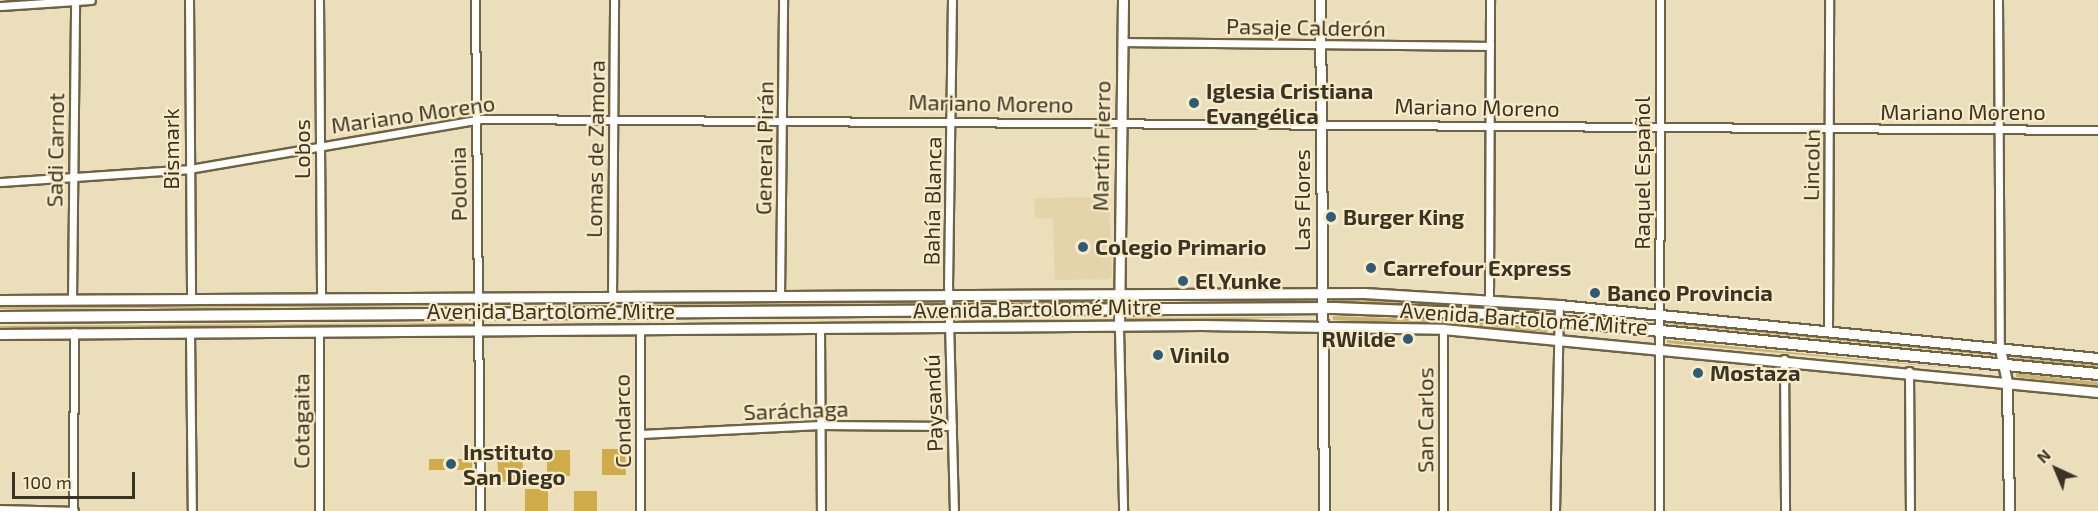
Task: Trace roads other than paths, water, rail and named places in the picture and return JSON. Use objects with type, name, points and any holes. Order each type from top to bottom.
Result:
[{"type":"main road","name":"Avenida Bartolomé Mitre","points":[[0,317],[1322,308],[1557,322],[2098,374]]},
{"type":"street","name":"Sadi Carnot","points":[[72,300],[75,0]]},
{"type":"street","points":[[0,6],[91,0]]},
{"type":"street","name":"Bismark","points":[[189,0],[191,299]]},
{"type":"street","name":"Lobos","points":[[319,0],[321,298]]},
{"type":"street","name":"Polonia","points":[[475,0],[480,511]]},
{"type":"street","name":"Lomas de Zamora","points":[[612,298],[614,0]]},
{"type":"street","name":"General Pirán","points":[[780,296],[783,0]]},
{"type":"street","name":"Bahía Blanca","points":[[948,294],[952,0]]},
{"type":"street","name":"Martín Fierro","points":[[1119,327],[1119,122],[1123,0]]},
{"type":"street","name":"Las Flores","points":[[1320,0],[1324,511]]},
{"type":"street","points":[[1489,299],[1490,0]]},
{"type":"street","name":"Raquel Español","points":[[1659,511],[1660,0]]},
{"type":"street","name":"Lincoln","points":[[1828,331],[1829,0]]},
{"type":"street","points":[[1998,0],[2000,349],[2007,382],[2009,511]]},
{"type":"street","name":"Pasaje Calderón","points":[[1123,42],[1490,46]]},
{"type":"street","name":"Mariano Moreno","points":[[0,182],[189,169],[476,119],[951,119],[1660,126],[1830,130],[2098,130]]},
{"type":"street","name":"Avenida Bartolomé Mitre","points":[[0,300],[1322,292],[1489,299],[2098,358]]},
{"type":"street","name":"Paysandú","points":[[948,294],[954,511]]},
{"type":"street","points":[[1555,511],[1555,338],[1559,305]]},
{"type":"street","name":"Avenida Bartolomé Mitre","points":[[0,334],[1322,326],[1443,329],[1660,347],[2098,392]]},
{"type":"street","points":[[1119,327],[1123,511]]},
{"type":"street","points":[[820,329],[821,511]]},
{"type":"street","name":"San Carlos","points":[[1443,329],[1443,511]]},
{"type":"street","name":"Cotagaita","points":[[319,331],[319,511]]},
{"type":"street","name":"Condarco","points":[[640,331],[640,511]]},
{"type":"street","points":[[0,509],[74,511],[74,332]]},
{"type":"street","points":[[190,332],[192,511]]},
{"type":"street","points":[[1784,359],[1785,511]]},
{"type":"street","points":[[1909,371],[1910,511]]},
{"type":"street","name":"Saráchaga","points":[[641,434],[820,425],[952,426]]},
{"type":"place","name":"Iglesia Cristiana Evangélica","points":[[1194,103]]},
{"type":"place","name":"Burger King","points":[[1331,217]]},
{"type":"place","name":"Colegio Primario","points":[[1083,247]]},
{"type":"place","name":"Carrefour Express","points":[[1371,268]]},
{"type":"place","name":"El Yunke","points":[[1183,281]]},
{"type":"place","name":"Banco Provincia","points":[[1595,293]]},
{"type":"place","name":"RWilde","points":[[1408,339]]},
{"type":"place","name":"Vinilo","points":[[1158,355]]},
{"type":"place","name":"Mostaza","points":[[1698,373]]},
{"type":"place","name":"Instituto San Diego","points":[[451,464]]}]
